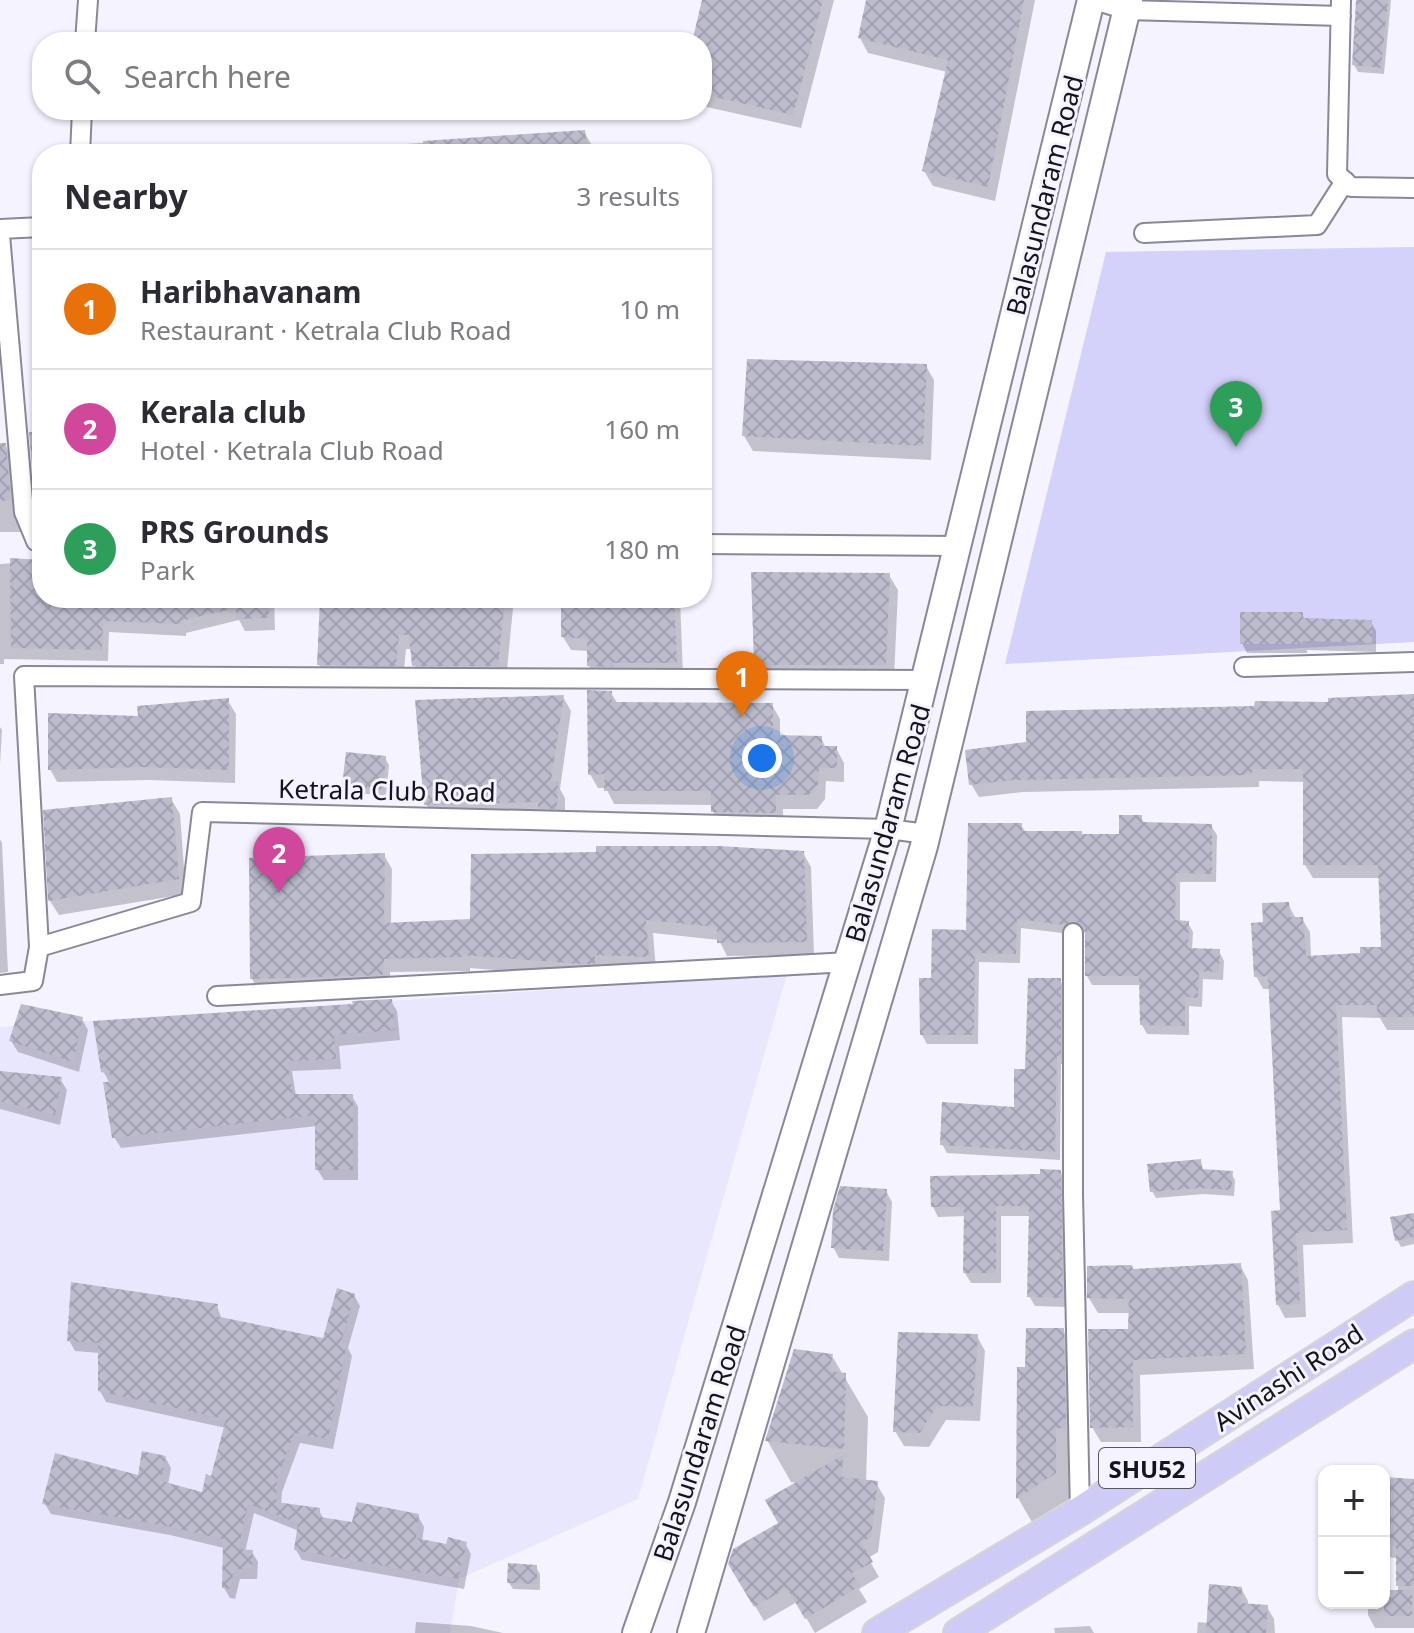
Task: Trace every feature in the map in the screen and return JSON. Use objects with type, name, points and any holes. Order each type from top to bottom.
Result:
[{"type":"main road","name":"Balasundaram Road","points":[[636,1633],[682,1502],[888,829],[1093,0]]},
{"type":"main road","name":"Balasundaram Road","points":[[691,1633],[927,834],[1128,5]]},
{"type":"main road","points":[[977,470],[1015,479]]},
{"type":"main road","name":"Avinashi Road","points":[[877,1633],[1080,1511],[1414,1296]]},
{"type":"main road","name":"Avinashi Road","points":[[958,1633],[1414,1344]]},
{"type":"street","points":[[86,32],[88,0]]},
{"type":"street","points":[[1093,0],[1128,5],[1341,8],[1337,174],[1351,187],[1414,188]]},
{"type":"street","points":[[80,144],[82,120]]},
{"type":"street","points":[[1144,233],[1317,225],[1345,181]]},
{"type":"street","points":[[0,229],[32,227]]},
{"type":"street","points":[[0,235],[24,512],[32,531]]},
{"type":"street","points":[[712,544],[959,546]]},
{"type":"street","points":[[1244,667],[1414,662]]},
{"type":"street","points":[[0,985],[33,981],[39,947],[24,676],[927,680]]},
{"type":"street","name":"Ketrala Club Road","points":[[39,947],[191,902],[202,812],[888,829]]},
{"type":"street","points":[[888,829],[927,834]]},
{"type":"street","points":[[1073,933],[1073,1194],[1080,1511]]},
{"type":"street","points":[[217,996],[849,962]]},
{"type":"shaded area","points":[[1414,247],[1414,642],[1005,664],[1106,252]]},
{"type":"shaded area","points":[[787,974],[638,1499],[459,1579],[450,1633],[0,1633],[0,1027]]},
{"type":"building","points":[[702,0],[823,0],[793,115],[712,96],[712,32],[694,32]]},
{"type":"building","points":[[866,0],[1024,0],[988,187],[922,171],[948,60],[858,38]]},
{"type":"building","points":[[1356,0],[1388,0],[1381,68],[1352,65]]},
{"type":"building","points":[[585,130],[587,144],[423,144],[423,141]]},
{"type":"building","points":[[747,359],[927,364],[923,446],[742,436]]},
{"type":"building","points":[[29,432],[32,432],[32,466]]},
{"type":"building","points":[[0,443],[6,443],[11,500],[0,501]]},
{"type":"building","points":[[10,558],[32,559],[32,608],[236,608],[180,621],[180,624],[103,621],[102,650],[11,648]]},
{"type":"building","points":[[751,572],[890,573],[886,665],[754,665]]},
{"type":"building","points":[[236,608],[268,608],[269,618],[236,619]]},
{"type":"building","points":[[320,608],[504,608],[498,666],[412,666],[409,635],[399,635],[396,666],[317,665]]},
{"type":"building","points":[[561,608],[674,608],[677,663],[587,666],[587,639],[561,637]]},
{"type":"building","points":[[1240,612],[1303,612],[1303,618],[1372,620],[1372,643],[1303,641],[1302,644],[1240,644]]},
{"type":"building","points":[[587,690],[612,691],[612,702],[773,703],[773,735],[822,736],[822,746],[837,746],[837,768],[819,768],[818,784],[809,795],[776,795],[776,813],[711,812],[711,791],[604,791],[605,774],[588,775]]},
{"type":"building","points":[[1414,694],[1414,1017],[1377,1017],[1377,1005],[1336,1005],[1347,1230],[1296,1233],[1300,1304],[1276,1305],[1271,1211],[1280,1210],[1268,976],[1254,977],[1251,923],[1263,922],[1262,903],[1289,902],[1290,917],[1303,917],[1306,956],[1360,953],[1360,947],[1381,947],[1378,865],[1303,865],[1303,769],[1252,769],[1252,775],[1014,780],[969,785],[965,750],[1026,742],[1026,711],[1254,706],[1255,701],[1328,702],[1328,698]]},
{"type":"building","points":[[564,695],[551,781],[558,782],[557,809],[538,808],[538,802],[424,805],[415,700]]},
{"type":"building","points":[[229,698],[229,770],[140,767],[48,770],[48,713],[138,716],[137,706]]},
{"type":"building","points":[[346,752],[386,756],[383,790],[342,786]]},
{"type":"building","points":[[172,797],[179,879],[48,901],[43,810]]},
{"type":"building","points":[[1119,815],[1142,815],[1142,822],[1212,824],[1212,874],[1176,873],[1175,920],[1189,921],[1188,948],[1220,949],[1219,972],[1199,971],[1198,998],[1185,997],[1185,1026],[1140,1025],[1139,976],[1085,976],[1085,933],[1080,923],[1072,921],[1065,925],[1017,919],[1016,954],[975,953],[974,1035],[920,1035],[919,978],[931,978],[932,929],[966,930],[968,823],[1022,823],[1022,831],[1119,834]]},
{"type":"building","points":[[596,846],[719,846],[804,851],[807,942],[717,943],[717,927],[646,920],[649,957],[595,955],[595,964],[463,955],[384,959],[383,975],[250,979],[249,858],[385,853],[384,923],[470,919],[471,854],[596,852]]},
{"type":"building","points":[[1028,978],[1061,978],[1061,1056],[1057,1056],[1055,1152],[940,1145],[942,1102],[1014,1107],[1014,1069],[1025,1069]]},
{"type":"building","points":[[392,999],[395,1030],[334,1035],[336,1059],[287,1061],[293,1094],[353,1094],[353,1170],[315,1170],[315,1115],[112,1138],[103,1082],[108,1082],[110,1074],[101,1072],[93,1021]]},
{"type":"building","points":[[21,1004],[83,1017],[73,1062],[9,1041]]},
{"type":"building","points":[[0,1071],[62,1077],[55,1115],[0,1101]]},
{"type":"building","points":[[1201,1159],[1202,1169],[1233,1171],[1231,1190],[1200,1188],[1150,1192],[1147,1164]]},
{"type":"building","points":[[1040,1169],[1061,1170],[1063,1298],[1027,1297],[1029,1206],[996,1206],[996,1273],[963,1273],[964,1207],[931,1207],[930,1176],[1040,1174]]},
{"type":"building","points":[[840,1186],[887,1189],[883,1251],[831,1248],[833,1210]]},
{"type":"building","points":[[1414,1213],[1414,1237],[1395,1241],[1390,1217]]},
{"type":"building","points":[[1241,1263],[1246,1354],[1133,1360],[1133,1427],[1090,1428],[1088,1329],[1128,1329],[1129,1299],[1087,1298],[1087,1266],[1132,1265],[1133,1269]]},
{"type":"building","points":[[71,1282],[218,1304],[215,1316],[323,1338],[337,1288],[355,1294],[341,1342],[347,1343],[328,1439],[294,1433],[277,1480],[276,1502],[320,1508],[320,1517],[352,1522],[357,1502],[419,1514],[416,1538],[446,1544],[448,1537],[467,1542],[458,1579],[294,1550],[298,1523],[248,1504],[238,1549],[253,1550],[252,1569],[234,1569],[230,1589],[222,1588],[223,1539],[42,1504],[55,1453],[138,1475],[142,1451],[166,1456],[161,1481],[202,1492],[206,1474],[211,1476],[226,1419],[98,1391],[98,1343],[67,1341]]},
{"type":"building","points":[[1026,1328],[1064,1328],[1066,1428],[1056,1428],[1056,1473],[1016,1499],[1017,1367],[1025,1367]]},
{"type":"building","points":[[898,1332],[978,1334],[973,1407],[937,1406],[920,1433],[893,1432]]},
{"type":"building","points":[[794,1349],[833,1354],[829,1371],[846,1373],[844,1449],[765,1441]]},
{"type":"building","points":[[843,1455],[842,1477],[878,1481],[871,1537],[861,1542],[873,1562],[852,1573],[860,1586],[805,1619],[787,1588],[754,1607],[728,1564],[733,1549],[778,1523],[765,1500]]},
{"type":"building","points":[[1390,1477],[1414,1479],[1414,1586],[1396,1586],[1396,1546],[1390,1546]]},
{"type":"building","points":[[508,1563],[537,1565],[537,1584],[507,1583]]},
{"type":"building","points":[[1209,1584],[1242,1587],[1241,1603],[1268,1605],[1266,1633],[1206,1633]]},
{"type":"building","points":[[1390,1590],[1412,1590],[1412,1616],[1384,1616],[1384,1609],[1390,1609]]},
{"type":"place","name":"PRS Grounds","points":[[1236,447]]},
{"type":"place","name":"Haribhavanam","points":[[742,717]]},
{"type":"place","name":"Kerala club","points":[[279,893]]}]
